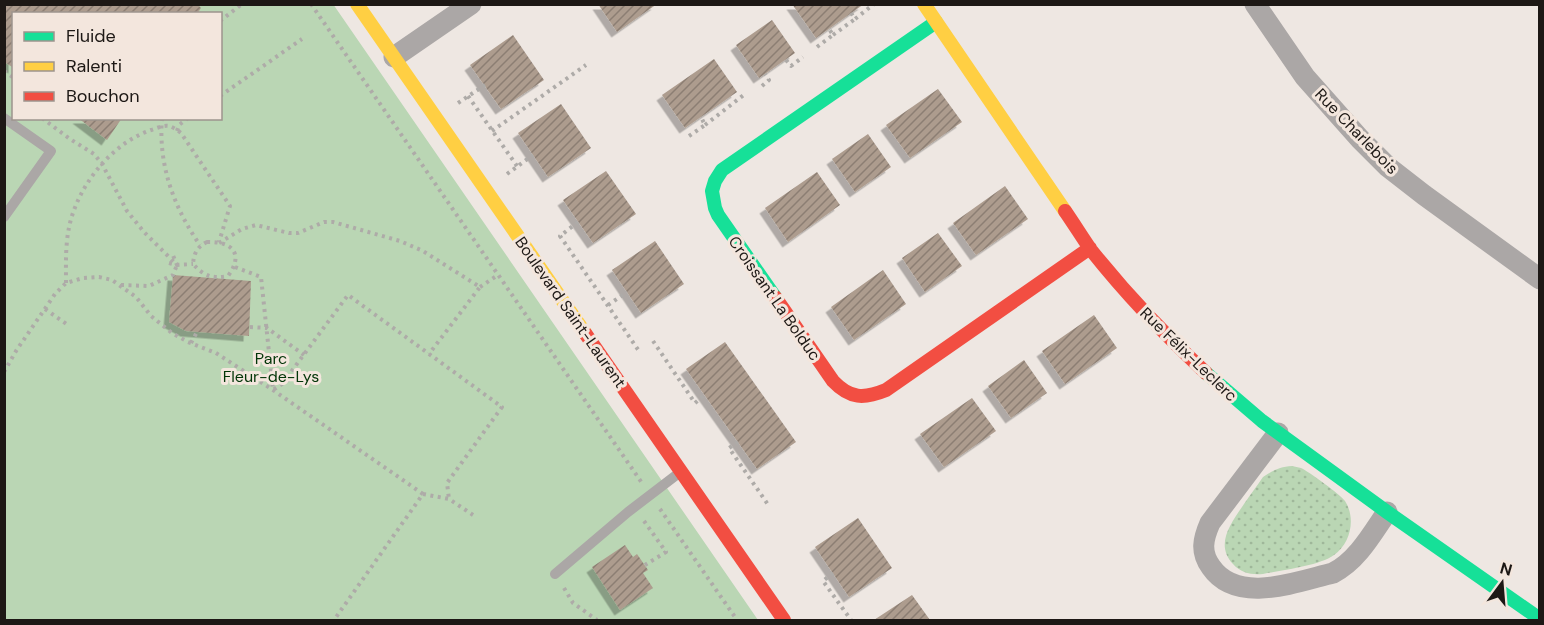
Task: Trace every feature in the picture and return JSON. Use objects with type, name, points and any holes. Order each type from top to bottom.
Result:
[{"type":"street","name":"Boulevard Saint-Laurent","points":[[357,4],[784,621]]},
{"type":"street","points":[[394,57],[471,4]]},
{"type":"street","name":"Rue Félix-Leclerc","points":[[924,4],[1090,248],[1129,295],[1189,358],[1222,389],[1278,432],[1539,619]]},
{"type":"street","name":"Rue Charlebois","points":[[1255,4],[1305,77],[1388,167],[1539,279]]},
{"type":"street","name":"Croissant La Bolduc","points":[[936,22],[722,170],[712,188],[712,198],[718,214],[833,381],[847,393],[856,396],[877,394],[886,390],[1090,248]]},
{"type":"street","points":[[1278,432],[1210,523],[1204,536],[1203,546],[1206,559],[1213,570],[1224,579],[1236,586],[1263,589],[1333,573],[1351,561],[1387,512]]},
{"type":"lane","points":[[4,118],[51,151],[4,218]]},
{"type":"lane","points":[[555,574],[628,512],[681,471]]},
{"type":"path","points":[[222,19],[242,4]]},
{"type":"path","points":[[311,4],[640,480]]},
{"type":"path","points":[[817,47],[874,4]]},
{"type":"path","points":[[851,13],[855,19]]},
{"type":"path","points":[[829,29],[833,36]]},
{"type":"path","points":[[222,95],[302,39]]},
{"type":"path","points":[[786,60],[791,66],[803,57]]},
{"type":"path","points":[[492,131],[586,65]]},
{"type":"path","points":[[762,86],[769,80],[765,74]]},
{"type":"path","points":[[689,136],[745,94]]},
{"type":"path","points":[[468,96],[517,166]]},
{"type":"path","points":[[723,101],[728,107]]},
{"type":"path","points":[[701,117],[705,125]]},
{"type":"path","points":[[45,120],[94,154],[102,164],[127,211],[177,265]]},
{"type":"path","points":[[162,120],[165,165],[171,192],[185,224],[200,245]]},
{"type":"path","points":[[177,130],[185,120]]},
{"type":"path","points":[[66,283],[67,237],[78,200],[102,164],[120,147],[141,133],[161,126],[170,126],[180,133],[230,206],[219,243]]},
{"type":"path","points":[[219,243],[242,229],[256,225],[298,233],[324,222],[333,222],[400,241],[423,251],[480,286]]},
{"type":"path","points":[[578,222],[560,236],[639,351]]},
{"type":"path","points":[[207,242],[219,243],[227,245],[234,252],[237,258],[235,267],[228,276],[215,278],[199,271],[193,264],[194,255],[200,245],[207,242]]},
{"type":"path","points":[[119,285],[149,286],[173,275],[177,265],[172,253]]},
{"type":"path","points":[[169,263],[193,264]]},
{"type":"path","points":[[235,267],[268,279]]},
{"type":"path","points":[[429,354],[480,286],[498,275]]},
{"type":"path","points":[[4,372],[55,294],[66,283],[83,278],[99,277],[112,280],[136,297],[151,316],[172,333],[216,353],[423,494],[449,499],[473,515]]},
{"type":"path","points":[[261,277],[273,390]]},
{"type":"path","points":[[608,305],[627,292]]},
{"type":"path","points":[[273,390],[291,378],[288,376],[348,295],[502,407],[447,483],[449,499]]},
{"type":"path","points":[[45,309],[68,325]]},
{"type":"path","points":[[250,327],[267,328],[304,355]]},
{"type":"path","points":[[191,343],[197,332]]},
{"type":"path","points":[[653,341],[695,402],[704,394]]},
{"type":"path","points":[[738,442],[729,448],[768,506]]},
{"type":"path","points":[[334,621],[423,494]]},
{"type":"path","points":[[660,509],[737,621]]},
{"type":"path","points":[[644,519],[666,552],[645,565]]},
{"type":"path","points":[[833,573],[823,581],[851,621]]},
{"type":"path","points":[[573,603],[597,621]]},
{"type":"green space","name":"Parc Fleur-de-Lys","points":[[333,4],[758,620],[5,620],[5,5]]},
{"type":"green space","points":[[1292,466],[1301,468],[1345,501],[1351,522],[1348,537],[1340,550],[1327,559],[1300,567],[1263,574],[1250,574],[1236,567],[1228,556],[1225,549],[1227,533],[1239,511],[1263,477],[1277,469]]},
{"type":"building","points":[[4,4],[197,4],[201,8],[198,12],[12,12],[12,67],[4,62]]},
{"type":"building","points":[[598,4],[657,4],[617,32]]},
{"type":"building","points":[[792,4],[864,4],[816,38]]},
{"type":"building","points":[[772,20],[795,53],[759,78],[736,45]]},
{"type":"building","points":[[513,35],[544,80],[501,109],[470,65]]},
{"type":"building","points":[[714,59],[737,92],[685,128],[662,95]]},
{"type":"building","points":[[938,89],[962,122],[910,158],[886,125]]},
{"type":"building","points":[[561,104],[591,148],[548,177],[518,133]]},
{"type":"building","points":[[81,120],[121,120],[107,140]]},
{"type":"building","points":[[868,134],[891,167],[855,192],[832,159]]},
{"type":"building","points":[[606,171],[636,214],[593,243],[563,200]]},
{"type":"building","points":[[817,172],[840,205],[788,242],[765,208]]},
{"type":"building","points":[[1005,186],[1028,219],[976,255],[953,223]]},
{"type":"building","points":[[938,233],[962,266],[925,292],[902,258]]},
{"type":"building","points":[[655,241],[684,284],[641,313],[612,270]]},
{"type":"building","points":[[883,270],[906,304],[854,340],[831,307]]},
{"type":"building","points":[[173,275],[251,281],[249,336],[186,331],[169,322]]},
{"type":"building","points":[[1094,315],[1117,348],[1065,384],[1042,351]]},
{"type":"building","points":[[725,342],[796,442],[757,469],[686,369]]},
{"type":"building","points":[[1024,360],[1047,393],[1011,418],[988,386]]},
{"type":"building","points":[[972,398],[996,431],[944,467],[920,434]]},
{"type":"building","points":[[858,518],[892,568],[849,597],[815,547]]},
{"type":"building","points":[[625,545],[633,557],[637,554],[648,570],[643,573],[653,588],[620,610],[592,567]]},
{"type":"building","points":[[912,595],[930,620],[874,620]]},
{"type":"traffic: fast","points":[[775,297],[718,215],[712,191],[715,181],[722,170],[936,22]]},
{"type":"traffic: fast","points":[[1206,373],[1262,421],[1540,619]]},
{"type":"traffic: slow","points":[[357,4],[585,333]]},
{"type":"traffic: slow","points":[[924,4],[1065,211]]},
{"type":"traffic: jam","points":[[1065,211],[1091,250],[1118,282],[1206,373]]},
{"type":"traffic: jam","points":[[775,297],[833,381],[851,394],[871,395],[886,390],[1090,248]]},
{"type":"traffic: jam","points":[[585,333],[784,620]]}]
